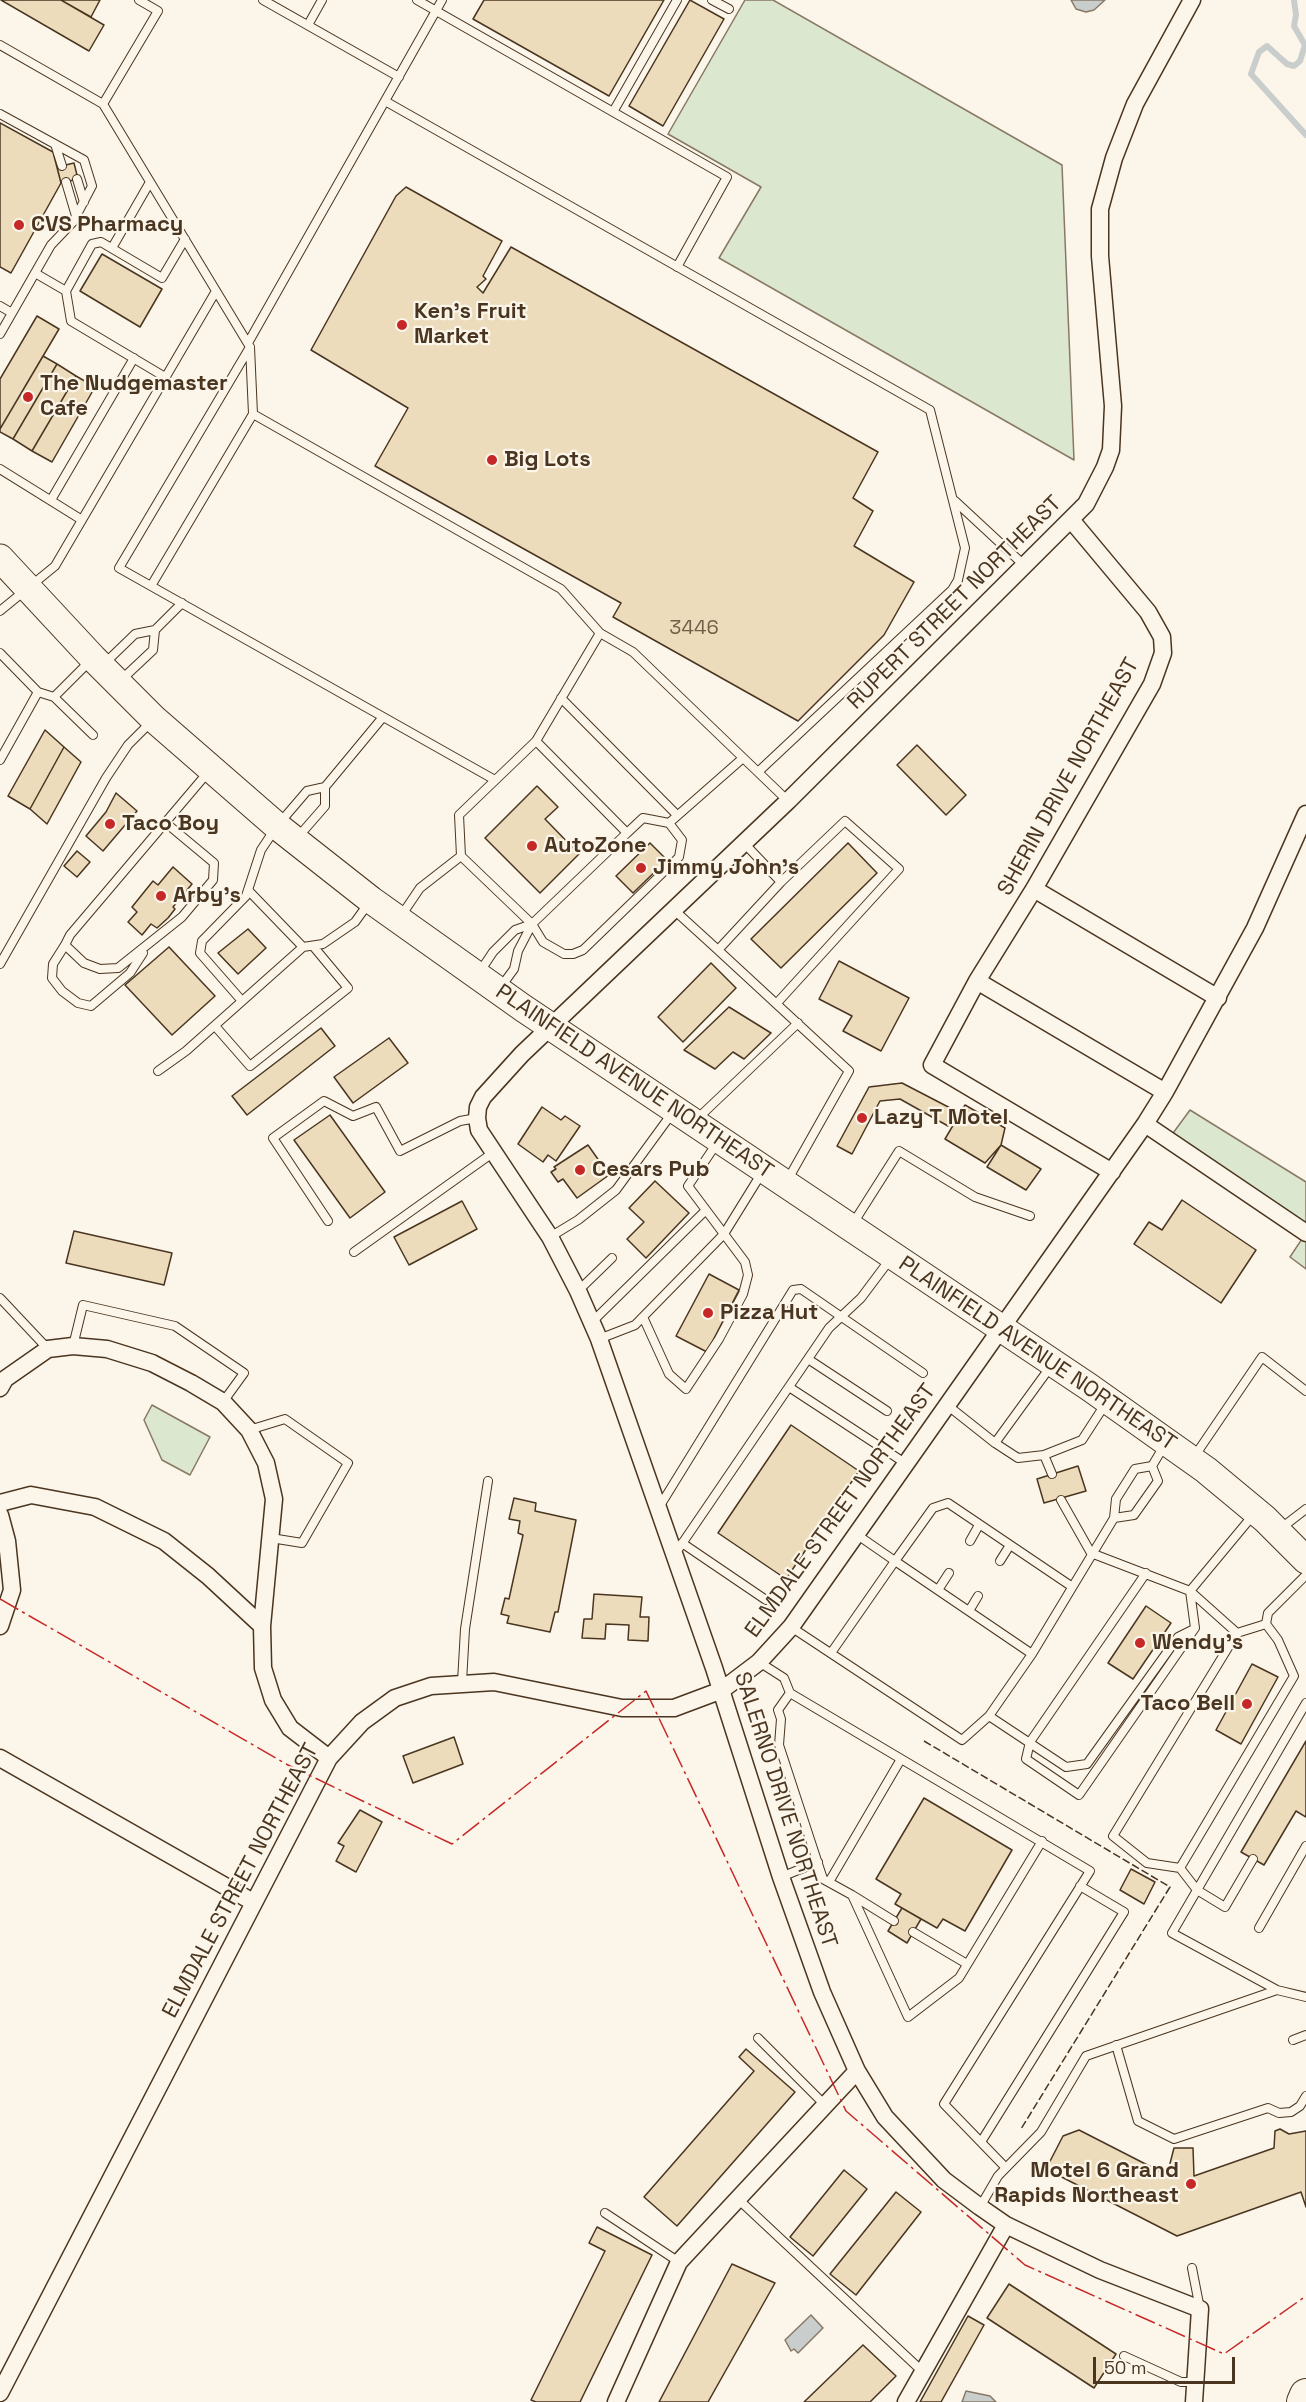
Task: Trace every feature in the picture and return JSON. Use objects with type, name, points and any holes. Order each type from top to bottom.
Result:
[{"type":"highway","points":[[1304,2402],[1306,2396]]},
{"type":"main road","name":"PLAINFIELD AVENUE NORTHEAST","points":[[0,558],[27,589],[154,719],[286,834],[398,921],[1108,1400],[1192,1460],[1256,1512],[1306,1560]]},
{"type":"street","name":"RUPERT STREET NORTHEAST","points":[[551,1026],[788,801],[1086,504],[1111,450],[1113,406],[1100,256],[1101,209],[1114,158],[1135,104],[1192,0]]},
{"type":"street","name":"SHERIN DRIVE NORTHEAST","points":[[1072,520],[1148,612],[1162,637],[1163,653],[1152,684],[1034,889],[977,981],[932,1065],[1112,1173]]},
{"type":"street","name":"ELMDALE STREET NORTHEAST","points":[[0,2393],[329,1758],[362,1722],[395,1698],[431,1686],[462,1682],[494,1682],[622,1708],[674,1708],[722,1690],[759,1662],[791,1627],[1145,1124],[1218,998],[1255,928],[1306,814]]},
{"type":"street","points":[[1034,889],[1218,998]]},
{"type":"street","points":[[977,981],[1165,1092]]},
{"type":"street","points":[[477,1118],[478,1107],[490,1089],[551,1026]]},
{"type":"street","name":"SALERNO DRIVE NORTHEAST","points":[[477,1118],[479,1130],[550,1237],[578,1291],[599,1339],[658,1509],[678,1549],[781,1877],[822,1992],[857,2071],[885,2117],[944,2180],[980,2207],[1006,2225],[1100,2270],[1200,2309]]},
{"type":"street","points":[[1145,1124],[1306,1233]]},
{"type":"street","points":[[2,1380],[48,1350],[73,1346],[107,1349],[152,1363],[223,1402],[249,1430],[266,1463],[274,1499],[262,1626],[263,1668],[273,1700],[290,1728],[329,1758]]},
{"type":"street","points":[[0,1503],[31,1495],[94,1507],[164,1541],[208,1576],[262,1626]]},
{"type":"street","points":[[0,1515],[7,1541],[12,1590],[0,1626]]},
{"type":"street","points":[[0,1758],[253,1902]]},
{"type":"street","points":[[616,2402],[679,2262],[857,2071]]},
{"type":"street","points":[[906,2402],[1006,2225]]},
{"type":"street","points":[[1194,2402],[1200,2309]]},
{"type":"lane","points":[[103,105],[158,11],[139,0]]},
{"type":"lane","points":[[263,0],[399,77]]},
{"type":"lane","points":[[308,25],[322,0]]},
{"type":"lane","points":[[417,0],[726,177],[677,267]]},
{"type":"lane","points":[[442,0],[249,345],[119,568],[495,780]]},
{"type":"lane","points":[[613,112],[676,0]]},
{"type":"lane","points":[[712,0],[729,9]]},
{"type":"lane","points":[[0,45],[103,105],[249,345],[253,414],[151,586]]},
{"type":"lane","points":[[385,101],[930,410],[955,501],[965,548],[962,570],[952,590],[758,772]]},
{"type":"lane","points":[[0,114],[84,160],[92,186],[76,216],[51,245],[0,334]]},
{"type":"lane","points":[[55,144],[62,166]]},
{"type":"lane","points":[[69,152],[72,163]]},
{"type":"lane","points":[[77,179],[84,202]]},
{"type":"lane","points":[[66,182],[76,216]]},
{"type":"lane","points":[[112,248],[150,182]]},
{"type":"lane","points":[[165,377],[71,321],[66,291],[92,244],[101,242],[162,278],[185,239]]},
{"type":"lane","points":[[35,273],[66,291]]},
{"type":"lane","points":[[0,611],[55,566],[216,291]]},
{"type":"lane","points":[[0,306],[12,313]]},
{"type":"lane","points":[[51,500],[134,358]]},
{"type":"lane","points":[[253,414],[561,589],[600,633],[633,652],[788,801]]},
{"type":"lane","points":[[0,469],[82,520]]},
{"type":"lane","points":[[955,501],[1025,566]]},
{"type":"lane","points":[[104,669],[135,634],[155,630],[182,603]]},
{"type":"lane","points":[[54,697],[104,669],[153,650],[155,630]]},
{"type":"lane","points":[[488,983],[514,969],[518,951],[532,924],[643,818],[669,823],[682,840],[679,857],[583,950],[573,954],[555,951],[543,942],[532,924],[461,856],[459,815],[536,741],[600,633]]},
{"type":"lane","points":[[0,653],[38,692],[54,697],[93,735]]},
{"type":"lane","points":[[0,760],[38,692]]},
{"type":"lane","points":[[561,698],[677,815]]},
{"type":"lane","points":[[286,834],[307,792],[325,787],[383,717]]},
{"type":"lane","points":[[0,964],[106,778],[128,745],[154,719]]},
{"type":"lane","points":[[536,741],[627,833]]},
{"type":"lane","points":[[669,823],[743,758]]},
{"type":"lane","points":[[146,948],[130,973],[91,1006],[78,1003],[62,991],[52,978],[54,964],[70,935],[211,769]]},
{"type":"lane","points":[[242,1001],[200,953],[202,941],[248,891],[261,850],[325,806],[325,787]]},
{"type":"lane","points":[[718,950],[781,882],[845,821],[899,869],[777,1003]]},
{"type":"lane","points":[[65,945],[84,963],[100,969],[118,968],[146,948],[182,917],[213,880],[214,863],[166,823]]},
{"type":"lane","points":[[743,842],[781,882]]},
{"type":"lane","points":[[398,921],[420,888],[461,856]]},
{"type":"lane","points":[[248,891],[303,947]]},
{"type":"lane","points":[[158,1071],[215,1026],[303,947],[323,944],[355,922],[371,900]]},
{"type":"lane","points":[[599,1339],[635,1325],[724,1234],[775,1177],[849,1071],[673,909]]},
{"type":"lane","points":[[488,983],[493,952],[515,930],[532,924]]},
{"type":"lane","points":[[215,1026],[250,1066],[348,988],[313,946]]},
{"type":"lane","points":[[550,1237],[578,1220],[616,1190],[685,1115],[798,1023]]},
{"type":"lane","points":[[328,1221],[273,1138],[324,1101],[354,1116],[376,1107],[400,1151],[460,1121],[477,1118]]},
{"type":"lane","points":[[643,1317],[669,1374],[686,1389],[743,1294],[748,1275],[745,1262],[688,1186],[720,1140]]},
{"type":"lane","points":[[850,1228],[899,1151],[975,1197],[1030,1216]]},
{"type":"lane","points":[[354,1252],[494,1152]]},
{"type":"lane","points":[[592,1322],[706,1210]]},
{"type":"lane","points":[[766,1600],[678,1549],[840,1315],[861,1298],[892,1256]]},
{"type":"lane","points":[[578,1291],[612,1258]]},
{"type":"lane","points":[[658,1509],[787,1296],[793,1290],[801,1289],[923,1373]]},
{"type":"lane","points":[[0,1298],[48,1350]]},
{"type":"lane","points":[[73,1346],[83,1305],[175,1326],[244,1373],[223,1402]]},
{"type":"lane","points":[[1192,1460],[1262,1357],[1306,1391]]},
{"type":"lane","points":[[808,1359],[887,1411]]},
{"type":"lane","points":[[995,1443],[1053,1363]]},
{"type":"lane","points":[[789,1387],[905,1463]]},
{"type":"lane","points":[[946,1405],[1018,1458],[1044,1455],[1082,1440],[1108,1400]]},
{"type":"lane","points":[[249,1430],[285,1419],[348,1463],[302,1543],[271,1539]]},
{"type":"lane","points":[[791,1627],[962,1740],[989,1716],[1032,1654],[1114,1518],[1116,1499],[1135,1469],[1152,1466],[1166,1442]]},
{"type":"lane","points":[[1044,1455],[1052,1474]]},
{"type":"lane","points":[[1114,1518],[1134,1515],[1158,1481],[1152,1466]]},
{"type":"lane","points":[[462,1682],[465,1629],[488,1481]]},
{"type":"lane","points":[[1061,1500],[1091,1553],[1190,1592],[1237,1633]]},
{"type":"lane","points":[[831,1653],[933,1508],[948,1503],[1071,1586]]},
{"type":"lane","points":[[1277,1531],[1306,1509]]},
{"type":"lane","points":[[1146,1573],[1030,1742],[1026,1759],[1079,1795],[1195,1628],[1190,1592],[1256,1512]]},
{"type":"lane","points":[[969,1541],[980,1525]]},
{"type":"lane","points":[[855,1533],[1032,1654]]},
{"type":"lane","points":[[1000,1561],[1010,1545]]},
{"type":"lane","points":[[938,1590],[949,1573]]},
{"type":"lane","points":[[1179,1868],[1294,1676],[1278,1640],[1266,1624],[1268,1613],[1306,1575]]},
{"type":"lane","points":[[969,1611],[978,1596]]},
{"type":"lane","points":[[1253,1859],[1225,1907],[1197,1890],[1179,1868],[1147,1863],[1113,1836],[1237,1633],[1266,1624]]},
{"type":"lane","points":[[989,1716],[1066,1767],[1087,1764],[1178,1637],[1195,1628]]},
{"type":"lane","points":[[759,1662],[784,1678],[790,1693],[1090,1871],[944,2104],[1006,2168]]},
{"type":"lane","points":[[790,1693],[778,1710],[781,1719],[779,1745],[824,1879],[894,1921]]},
{"type":"lane","points":[[1306,1703],[1172,1933],[1277,1990],[1306,1997]]},
{"type":"lane","points":[[830,1882],[901,1759]]},
{"type":"lane","points":[[852,1895],[908,2017],[959,1978],[1042,1841]]},
{"type":"lane","points":[[1259,1928],[1306,1846]]},
{"type":"lane","points":[[781,1877],[818,1862]]},
{"type":"lane","points":[[981,2142],[1124,1912],[1080,1886]]},
{"type":"lane","points":[[913,1932],[968,1964]]},
{"type":"lane","points":[[980,2207],[998,2176],[1041,2132],[1086,2056],[1277,1990]]},
{"type":"lane","points":[[1293,2040],[1306,2035]]},
{"type":"lane","points":[[758,2038],[825,2105]]},
{"type":"lane","points":[[1116,2045],[1138,2121],[1174,2139],[1268,2108],[1279,2113],[1291,2112],[1300,2106],[1306,2096]]},
{"type":"lane","points":[[738,2199],[923,2372]]},
{"type":"lane","points":[[605,2213],[679,2262]]},
{"type":"lane","points":[[1192,2268],[1200,2309]]},
{"type":"lane","points":[[1124,2356],[1181,2382],[1195,2382]]},
{"type":"green space","points":[[745,0],[773,0],[1062,165],[1074,460],[719,258],[761,187],[668,134]]},
{"type":"green space","points":[[1190,1110],[1306,1182],[1306,1233],[1168,1140]]},
{"type":"green space","points":[[1306,1233],[1306,1269],[1290,1257]]},
{"type":"green space","points":[[152,1405],[210,1437],[190,1475],[162,1460],[144,1420]]},
{"type":"shaded area","points":[[1071,0],[1105,0],[1094,10],[1086,12],[1076,9]]},
{"type":"shaded area","points":[[811,2315],[823,2328],[798,2353],[794,2349],[791,2351],[785,2340]]},
{"type":"shaded area","points":[[966,2391],[990,2396],[996,2402],[962,2402]]},
{"type":"building","points":[[1,0],[61,0],[104,25],[89,51]]},
{"type":"building","points":[[61,0],[100,0],[91,17]]},
{"type":"building","points":[[484,0],[664,0],[609,96],[473,19]]},
{"type":"building","points":[[690,0],[724,19],[663,126],[629,106]]},
{"type":"building","name":"CVS Pharmacy","points":[[0,123],[53,152],[61,183],[11,273],[0,267]]},
{"type":"building","points":[[74,163],[78,179],[61,183],[57,167]]},
{"type":"building","points":[[406,187],[502,241],[483,276],[486,279],[477,287],[483,293],[511,247],[878,452],[853,498],[873,511],[854,546],[914,582],[884,635],[798,721],[613,617],[621,603],[375,466],[408,408],[311,350],[396,196]]},
{"type":"building","points":[[102,254],[162,289],[140,327],[80,291]]},
{"type":"building","points":[[37,316],[59,329],[0,429],[0,379]]},
{"type":"building","name":"The Nudgemaster Cafe","points":[[43,356],[57,364],[13,439],[0,432],[0,429]]},
{"type":"building","points":[[57,364],[76,376],[32,451],[13,439]]},
{"type":"building","points":[[76,376],[95,387],[52,462],[32,451]]},
{"type":"building","points":[[45,730],[64,747],[30,809],[8,796]]},
{"type":"building","points":[[917,745],[966,795],[946,815],[897,765]]},
{"type":"building","points":[[64,747],[81,762],[47,824],[30,809]]},
{"type":"building","name":"AutoZone","points":[[537,786],[558,807],[545,819],[579,854],[540,893],[485,838]]},
{"type":"building","name":"Taco Boy","points":[[116,793],[137,811],[103,851],[86,836],[106,812]]},
{"type":"building","name":"Jimmy John's","points":[[650,843],[667,860],[633,893],[616,876]]},
{"type":"building","points":[[848,843],[877,873],[781,968],[751,939]]},
{"type":"building","points":[[77,851],[90,862],[77,877],[64,866]]},
{"type":"building","name":"Arby's","points":[[173,867],[192,884],[173,907],[175,909],[168,918],[157,928],[151,924],[142,935],[128,922],[137,912],[132,907],[153,881],[158,885]]},
{"type":"building","points":[[248,929],[266,948],[238,974],[218,953]]},
{"type":"building","points":[[169,947],[215,996],[172,1035],[125,985]]},
{"type":"building","points":[[839,961],[909,998],[881,1051],[843,1031],[852,1016],[819,999]]},
{"type":"building","points":[[711,963],[736,988],[683,1042],[658,1017]]},
{"type":"building","points":[[729,1007],[771,1033],[744,1059],[733,1052],[715,1069],[684,1050]]},
{"type":"building","points":[[321,1028],[335,1046],[247,1115],[232,1096]]},
{"type":"building","points":[[389,1038],[408,1063],[353,1103],[334,1077]]},
{"type":"building","name":"Lazy T Motel","points":[[902,1083],[956,1111],[948,1126],[900,1099],[880,1101],[852,1154],[837,1146],[869,1087]]},
{"type":"building","name":"Lazy T Motel","points":[[965,1105],[1005,1128],[1001,1145],[985,1163],[945,1139]]},
{"type":"building","points":[[542,1107],[561,1120],[565,1116],[580,1126],[556,1161],[548,1155],[543,1162],[518,1144]]},
{"type":"building","points":[[330,1115],[385,1192],[350,1218],[294,1140]]},
{"type":"building","name":"Cesars Pub","points":[[588,1145],[609,1175],[577,1198],[563,1179],[558,1182],[551,1172],[556,1169],[554,1167]]},
{"type":"building","points":[[1001,1145],[1041,1169],[1026,1190],[987,1167]]},
{"type":"building","points":[[655,1181],[689,1213],[646,1258],[627,1239],[644,1222],[629,1208]]},
{"type":"building","points":[[1182,1200],[1256,1250],[1221,1303],[1134,1244],[1149,1222],[1162,1230]]},
{"type":"building","points":[[462,1201],[477,1229],[409,1265],[394,1237]]},
{"type":"building","points":[[74,1231],[172,1253],[164,1285],[66,1263]]},
{"type":"building","name":"Pizza Hut","points":[[709,1274],[739,1290],[707,1352],[676,1336]]},
{"type":"building","points":[[791,1425],[859,1471],[786,1579],[718,1533]]},
{"type":"building","points":[[1078,1466],[1086,1491],[1044,1503],[1037,1479]]},
{"type":"building","points":[[514,1498],[536,1503],[535,1511],[576,1520],[558,1612],[555,1612],[550,1632],[507,1623],[509,1616],[501,1614],[505,1598],[509,1599],[523,1535],[518,1533],[520,1521],[509,1519]]},
{"type":"building","points":[[594,1594],[642,1597],[640,1617],[649,1617],[648,1641],[628,1640],[629,1625],[606,1624],[605,1639],[582,1638],[584,1619],[592,1619]]},
{"type":"building","name":"Wendy's","points":[[1146,1606],[1171,1623],[1133,1679],[1108,1663]]},
{"type":"building","name":"Taco Bell","points":[[1252,1664],[1278,1677],[1241,1744],[1216,1730]]},
{"type":"building","points":[[454,1737],[463,1764],[413,1783],[403,1756]]},
{"type":"building","points":[[1306,1741],[1306,1817],[1296,1811],[1264,1865],[1241,1852]]},
{"type":"building","points":[[924,1798],[1012,1850],[965,1931],[943,1919],[937,1928],[895,1904],[901,1894],[876,1879]]},
{"type":"building","points":[[360,1810],[382,1822],[356,1872],[336,1861],[344,1846],[338,1843]]},
{"type":"building","points":[[1131,1869],[1155,1882],[1144,1904],[1120,1890]]},
{"type":"building","points":[[902,1908],[921,1919],[907,1943],[888,1931]]},
{"type":"building","points":[[746,2049],[795,2092],[677,2226],[644,2197],[754,2071],[739,2057]]},
{"type":"building","name":"Motel 6 Grand Rapids Northeast","points":[[1280,2129],[1289,2134],[1306,2131],[1306,2207],[1301,2192],[1177,2236],[1046,2169],[1063,2136],[1079,2130],[1167,2175],[1174,2148],[1193,2148],[1194,2176],[1274,2148],[1275,2131]]},
{"type":"building","points":[[844,2170],[867,2189],[813,2256],[790,2237]]},
{"type":"building","points":[[896,2192],[921,2212],[856,2295],[830,2274]]},
{"type":"building","points":[[597,2227],[652,2255],[580,2402],[536,2402],[531,2400],[605,2251],[589,2243]]},
{"type":"building","points":[[732,2264],[775,2283],[708,2402],[659,2402]]},
{"type":"building","points":[[1009,2284],[1116,2354],[1094,2388],[987,2318]]},
{"type":"building","points":[[968,2316],[984,2325],[941,2402],[920,2402]]},
{"type":"building","points":[[863,2345],[896,2376],[870,2402],[804,2402]]},
{"type":"waterway","points":[[1294,0],[1296,15],[1294,26],[1305,45],[1300,61],[1294,66],[1287,64],[1267,46],[1259,52],[1251,74],[1306,135]]},
{"type":"fence","points":[[924,1741],[1170,1887],[1021,2129]]},
{"type":"power","points":[[0,1599],[288,1765],[452,1844],[646,1691],[846,2111],[1025,2265],[1224,2354],[1306,2296]]},
{"type":"place","name":"CVS Pharmacy","points":[[19,225]]},
{"type":"place","name":"Ken's Fruit Market","points":[[402,325]]},
{"type":"place","name":"The Nudgemaster Cafe","points":[[28,397]]},
{"type":"place","name":"Big Lots","points":[[492,460]]},
{"type":"place","name":"Taco Boy","points":[[110,824]]},
{"type":"place","name":"AutoZone","points":[[532,846]]},
{"type":"place","name":"Jimmy John's","points":[[641,868]]},
{"type":"place","name":"Arby's","points":[[161,896]]},
{"type":"place","name":"Lazy T Motel","points":[[862,1118]]},
{"type":"place","name":"Cesars Pub","points":[[580,1170]]},
{"type":"place","name":"Pizza Hut","points":[[708,1313]]},
{"type":"place","name":"Wendy's","points":[[1140,1643]]},
{"type":"place","name":"Taco Bell","points":[[1247,1704]]},
{"type":"place","name":"Motel 6 Grand Rapids Northeast","points":[[1191,2184]]}]
